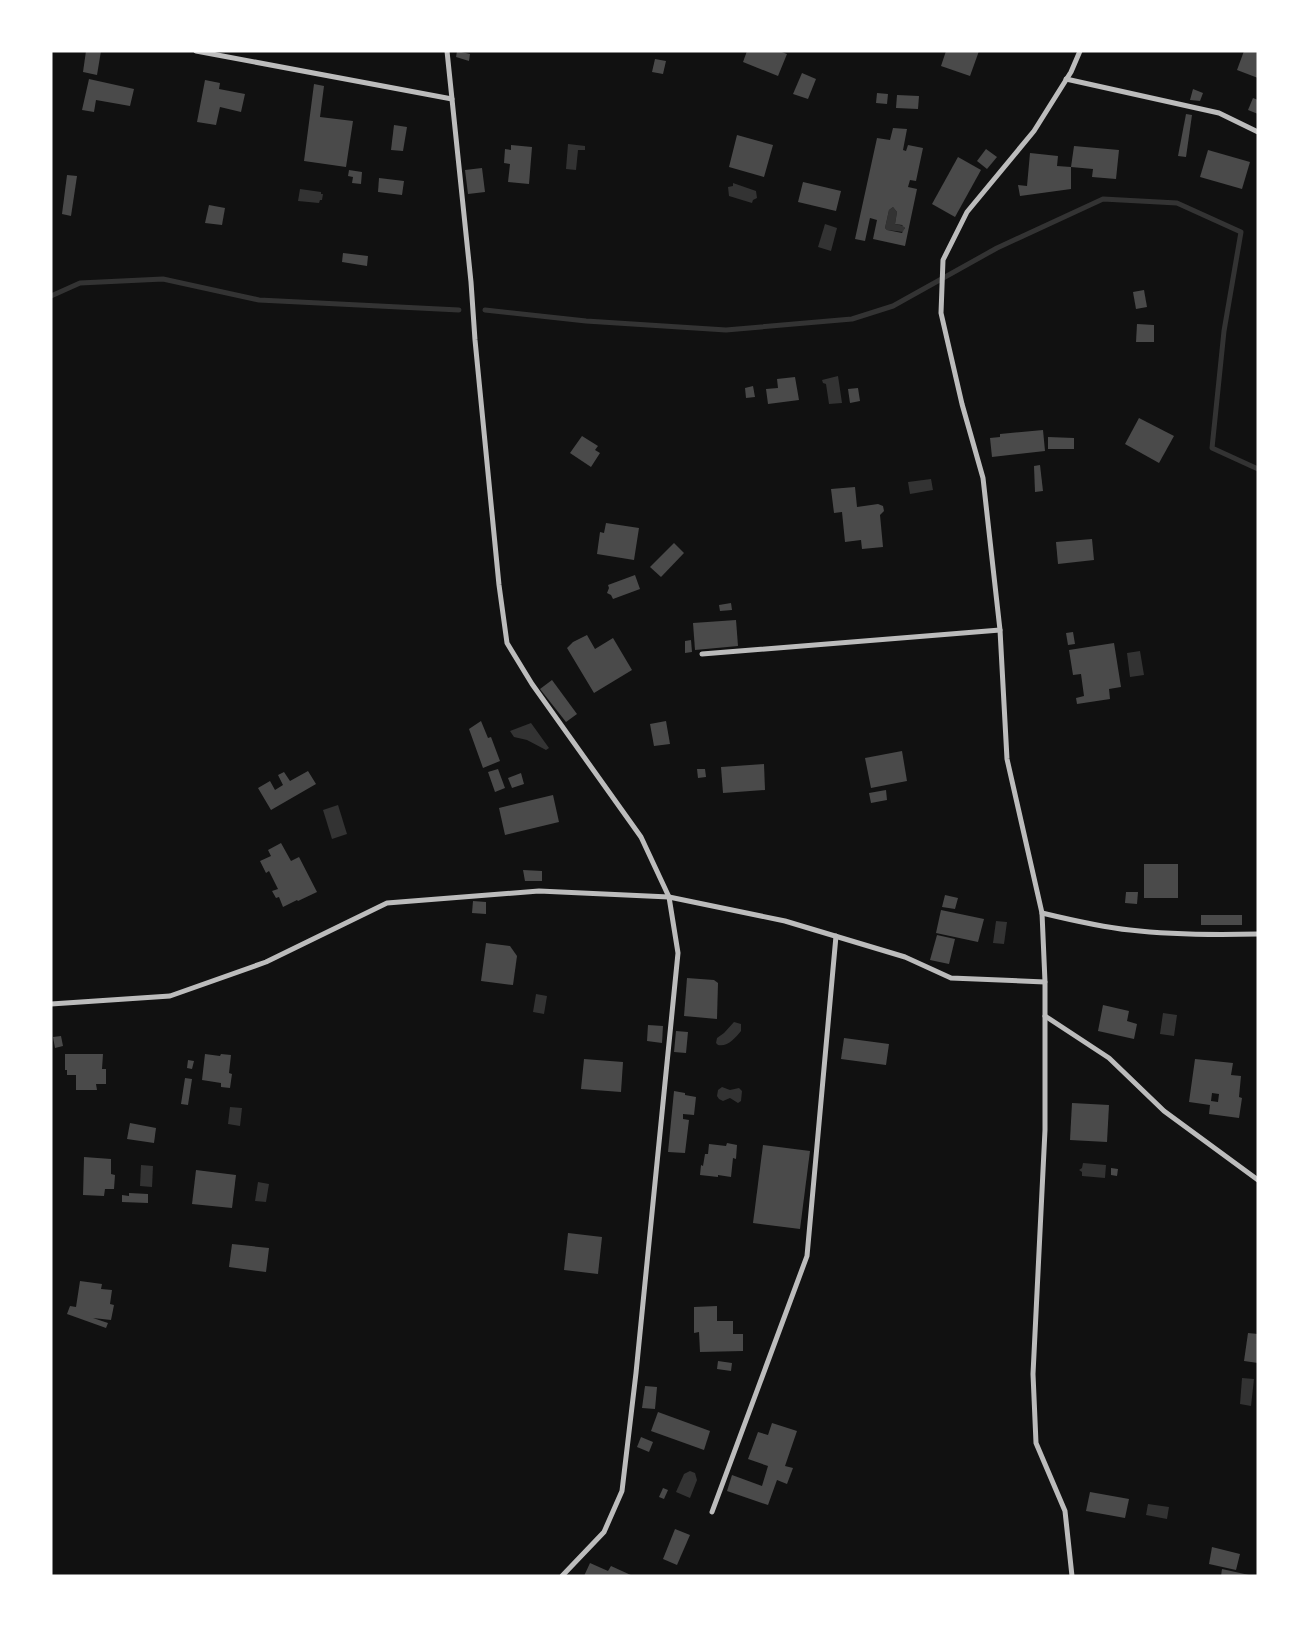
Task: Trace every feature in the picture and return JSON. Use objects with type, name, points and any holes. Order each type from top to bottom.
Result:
[{"type":"street","points":[[196,51],[452,99]]},
{"type":"street","points":[[447,51],[499,585],[507,643],[532,684],[641,837],[669,898],[678,953],[636,1373],[622,1491],[604,1532],[562,1576]]},
{"type":"street","points":[[1072,1576],[1065,1512],[1036,1442],[1033,1374],[1046,1130],[1046,1016],[1042,913],[1007,758],[1000,630],[983,478],[962,404],[941,313],[943,260],[967,212],[1034,131],[1066,79],[1080,51]]},
{"type":"street","points":[[1066,79],[1220,113],[1258,132]]},
{"type":"street","points":[[702,654],[1000,630]]},
{"type":"street","points":[[51,1004],[170,996],[266,962],[387,903],[539,891],[669,898],[785,921],[906,957],[950,978],[1045,982]]},
{"type":"street","points":[[1042,913],[1108,928],[1132,931],[1258,934]]},
{"type":"street","points":[[712,1512],[807,1256],[836,936]]},
{"type":"street","points":[[1046,1016],[1109,1058],[1164,1111],[1258,1180]]},
{"type":"shaded area","points":[[568,144],[585,146],[585,150],[578,150],[576,170],[566,169]]},
{"type":"shaded area","points":[[733,183],[756,191],[757,198],[752,203],[729,196],[728,187],[733,186]]},
{"type":"shaded area","points":[[300,189],[321,192],[323,194],[322,200],[319,203],[298,201]]},
{"type":"shaded area","points":[[893,207],[897,212],[895,224],[904,226],[905,230],[903,232],[887,230],[885,228],[889,210]]},
{"type":"shaded area","points":[[825,224],[837,228],[831,251],[818,247]]},
{"type":"shaded area","points":[[838,376],[842,403],[829,404],[826,384],[822,380]]},
{"type":"shaded area","points":[[931,479],[933,490],[910,494],[908,482]]},
{"type":"shaded area","points":[[1140,651],[1144,675],[1130,677],[1127,653]]},
{"type":"shaded area","points":[[531,723],[549,748],[546,750],[527,740],[514,737],[510,731]]},
{"type":"shaded area","points":[[338,805],[347,834],[332,839],[323,810]]},
{"type":"shaded area","points":[[996,921],[1007,922],[1004,944],[993,943]]},
{"type":"shaded area","points":[[536,994],[547,996],[544,1014],[533,1012]]},
{"type":"shaded area","points":[[1163,1013],[1177,1015],[1174,1036],[1160,1034]]},
{"type":"shaded area","points":[[734,1022],[741,1024],[741,1031],[725,1045],[718,1045],[716,1043],[717,1038]]},
{"type":"shaded area","points":[[722,1087],[730,1090],[739,1088],[742,1091],[741,1101],[738,1103],[730,1098],[723,1101],[719,1099],[717,1096],[718,1090]]},
{"type":"shaded area","points":[[230,1107],[242,1108],[240,1126],[228,1124]]},
{"type":"shaded area","points":[[1083,1163],[1106,1165],[1105,1178],[1082,1176],[1082,1172],[1079,1170],[1082,1168]]},
{"type":"shaded area","points":[[141,1165],[153,1166],[152,1187],[140,1186]]},
{"type":"shaded area","points":[[258,1182],[269,1184],[266,1202],[255,1201]]},
{"type":"shaded area","points":[[1242,1378],[1254,1379],[1251,1406],[1240,1404]]},
{"type":"shaded area","points":[[690,1471],[695,1473],[697,1480],[690,1498],[676,1492],[684,1474]]},
{"type":"shaded area","points":[[1148,1504],[1169,1507],[1167,1519],[1146,1515]]},
{"type":"building","points":[[86,51],[101,51],[97,75],[83,72]]},
{"type":"building","points":[[457,51],[470,54],[469,61],[456,57]]},
{"type":"building","points":[[747,51],[779,51],[787,54],[778,76],[743,62]]},
{"type":"building","points":[[946,51],[979,51],[970,76],[941,66]]},
{"type":"building","points":[[1244,51],[1258,51],[1258,78],[1237,70]]},
{"type":"building","points":[[655,59],[666,61],[663,74],[652,72]]},
{"type":"building","points":[[802,73],[816,79],[808,99],[793,94]]},
{"type":"building","points":[[89,79],[134,89],[130,106],[96,100],[94,112],[82,110]]},
{"type":"building","points":[[205,80],[220,83],[219,89],[245,94],[241,112],[220,107],[216,125],[197,122]]},
{"type":"building","points":[[314,84],[324,86],[320,117],[353,121],[346,167],[304,161]]},
{"type":"building","points":[[1193,89],[1203,93],[1200,101],[1190,100]]},
{"type":"building","points":[[877,93],[888,94],[887,104],[876,103]]},
{"type":"building","points":[[897,95],[919,96],[918,109],[896,108]]},
{"type":"building","points":[[1253,98],[1258,100],[1258,114],[1248,110]]},
{"type":"building","points":[[1186,114],[1192,115],[1186,157],[1178,156]]},
{"type":"building","points":[[394,125],[407,127],[403,151],[391,150]]},
{"type":"building","points":[[893,128],[907,129],[903,150],[906,151],[908,145],[923,148],[916,181],[910,180],[908,187],[917,189],[905,246],[873,239],[877,220],[870,218],[865,241],[855,239],[877,138],[890,140]],"holes":[[[893,207],[897,212],[895,224],[902,225],[905,228],[902,233],[885,228],[889,210]]]},
{"type":"building","points":[[737,135],[773,145],[764,177],[729,167]]},
{"type":"building","points":[[511,145],[532,147],[529,184],[508,182],[510,164],[504,163],[505,149],[511,150]]},
{"type":"building","points":[[1074,146],[1119,150],[1116,179],[1092,177],[1093,169],[1071,167]]},
{"type":"building","points":[[986,149],[997,157],[987,169],[977,161]]},
{"type":"building","points":[[1208,150],[1250,162],[1242,189],[1200,177]]},
{"type":"building","points":[[1030,153],[1058,156],[1057,166],[1071,167],[1071,189],[1020,196],[1018,185],[1027,186]]},
{"type":"building","points":[[958,157],[981,170],[955,217],[932,204]]},
{"type":"building","points":[[482,168],[485,192],[468,194],[465,170]]},
{"type":"building","points":[[349,170],[362,172],[361,184],[352,183],[353,177],[348,176]]},
{"type":"building","points":[[67,175],[77,176],[71,216],[62,214]]},
{"type":"building","points":[[379,178],[404,181],[402,195],[378,192]]},
{"type":"building","points":[[803,182],[841,191],[836,211],[798,202]]},
{"type":"building","points":[[209,205],[225,208],[222,225],[205,223]]},
{"type":"building","points":[[343,253],[368,256],[367,266],[342,262]]},
{"type":"building","points":[[1144,290],[1147,307],[1136,309],[1133,292]]},
{"type":"building","points":[[1137,324],[1154,325],[1154,342],[1136,342]]},
{"type":"building","points":[[795,377],[799,400],[768,404],[766,389],[778,388],[777,379]]},
{"type":"building","points":[[753,386],[755,397],[746,398],[745,388]]},
{"type":"building","points":[[858,388],[860,401],[850,403],[848,389]]},
{"type":"building","points":[[1139,418],[1174,436],[1159,463],[1125,444]]},
{"type":"building","points":[[1043,430],[1045,451],[992,457],[990,438],[1000,437],[1000,434]]},
{"type":"building","points":[[582,436],[598,446],[595,450],[600,453],[591,467],[570,453]]},
{"type":"building","points":[[1048,437],[1074,438],[1074,449],[1048,449]]},
{"type":"building","points":[[1040,465],[1043,491],[1035,492],[1034,466]]},
{"type":"building","points":[[855,487],[857,507],[878,504],[883,506],[884,511],[880,515],[883,547],[862,549],[861,540],[845,542],[842,512],[834,513],[831,489]]},
{"type":"building","points":[[606,523],[639,528],[634,560],[597,554],[600,532],[604,533]]},
{"type":"building","points":[[1092,539],[1094,560],[1058,564],[1056,542]]},
{"type":"building","points":[[674,543],[684,553],[661,577],[650,567]]},
{"type":"building","points":[[635,575],[640,589],[613,599],[607,593],[608,585]]},
{"type":"building","points":[[731,603],[732,610],[720,611],[719,605]]},
{"type":"building","points":[[736,620],[738,646],[695,650],[693,623]]},
{"type":"building","points":[[1073,632],[1075,644],[1068,645],[1066,633]]},
{"type":"building","points":[[587,635],[595,649],[613,638],[632,670],[594,693],[567,648],[573,642]]},
{"type":"building","points":[[691,640],[692,652],[685,653],[685,641]]},
{"type":"building","points":[[1114,643],[1121,687],[1109,689],[1110,699],[1077,704],[1076,698],[1084,696],[1081,674],[1073,675],[1069,650]]},
{"type":"building","points":[[552,680],[577,714],[566,722],[540,689]]},
{"type":"building","points":[[481,721],[488,738],[491,737],[500,761],[483,768],[469,729]]},
{"type":"building","points":[[666,721],[670,744],[654,746],[650,724]]},
{"type":"building","points":[[902,751],[907,781],[871,788],[865,758]]},
{"type":"building","points":[[764,764],[765,790],[723,793],[721,767]]},
{"type":"building","points":[[498,769],[505,788],[495,792],[488,772]]},
{"type":"building","points":[[697,769],[705,769],[706,777],[698,778]]},
{"type":"building","points":[[308,771],[316,784],[271,810],[258,788],[270,781],[275,790],[283,785],[278,775],[284,772],[290,781]]},
{"type":"building","points":[[521,773],[524,784],[512,788],[508,778]]},
{"type":"building","points":[[886,790],[887,800],[871,803],[869,793]]},
{"type":"building","points":[[553,795],[559,822],[505,835],[499,808]]},
{"type":"building","points":[[281,843],[291,861],[299,857],[317,892],[283,907],[279,897],[276,898],[272,891],[278,889],[269,871],[266,873],[260,861],[271,856],[268,850]]},
{"type":"building","points":[[1144,864],[1178,864],[1178,898],[1144,898]]},
{"type":"building","points":[[523,870],[542,871],[542,881],[525,881]]},
{"type":"building","points":[[1126,892],[1138,892],[1137,904],[1125,903]]},
{"type":"building","points":[[945,895],[958,898],[955,909],[942,907]]},
{"type":"building","points":[[473,901],[486,902],[486,914],[472,913]]},
{"type":"building","points":[[941,910],[984,919],[978,942],[936,933]]},
{"type":"building","points":[[1201,915],[1242,915],[1242,925],[1201,925]]},
{"type":"building","points":[[937,935],[955,939],[949,964],[930,960]]},
{"type":"building","points":[[486,943],[510,946],[517,956],[513,985],[481,981]]},
{"type":"building","points":[[687,978],[714,980],[718,983],[717,1019],[684,1016]]},
{"type":"building","points":[[1103,1005],[1129,1011],[1127,1021],[1137,1024],[1134,1039],[1098,1031]]},
{"type":"building","points":[[648,1025],[663,1026],[662,1043],[647,1041]]},
{"type":"building","points":[[676,1031],[688,1032],[686,1053],[674,1052]]},
{"type":"building","points":[[61,1036],[63,1046],[55,1048],[53,1037]]},
{"type":"building","points":[[844,1038],[889,1044],[886,1065],[841,1059]]},
{"type":"building","points":[[65,1054],[103,1054],[102,1069],[106,1069],[106,1084],[96,1084],[97,1090],[76,1090],[76,1075],[67,1075],[67,1070],[65,1070]]},
{"type":"building","points":[[205,1054],[231,1055],[229,1073],[232,1074],[230,1088],[221,1087],[221,1083],[202,1080]]},
{"type":"building","points":[[584,1059],[623,1062],[621,1092],[581,1089]]},
{"type":"building","points":[[1195,1059],[1233,1063],[1231,1075],[1241,1076],[1239,1097],[1242,1098],[1239,1118],[1209,1114],[1210,1105],[1189,1102]],"holes":[[[1212,1093],[1219,1094],[1218,1102],[1211,1101]]]},
{"type":"building","points":[[188,1060],[194,1061],[192,1069],[187,1068]]},
{"type":"building","points":[[185,1078],[192,1079],[188,1105],[181,1104]]},
{"type":"building","points":[[674,1091],[696,1097],[694,1115],[683,1114],[683,1119],[689,1120],[685,1153],[668,1152]]},
{"type":"building","points":[[1072,1103],[1109,1105],[1107,1142],[1070,1140]]},
{"type":"building","points":[[130,1123],[156,1128],[154,1143],[127,1139]]},
{"type":"building","points":[[727,1143],[737,1145],[736,1159],[733,1158],[731,1177],[700,1175],[705,1154],[708,1154],[709,1144],[726,1146]]},
{"type":"building","points":[[763,1145],[810,1151],[800,1229],[753,1223]]},
{"type":"building","points":[[84,1157],[111,1159],[111,1174],[115,1175],[114,1189],[105,1189],[104,1196],[83,1195]]},
{"type":"building","points":[[1111,1168],[1118,1169],[1117,1176],[1111,1175]]},
{"type":"building","points":[[196,1170],[236,1175],[232,1208],[192,1204]]},
{"type":"building","points":[[129,1193],[148,1194],[148,1203],[122,1202],[122,1195],[129,1196]]},
{"type":"building","points":[[568,1233],[602,1237],[598,1274],[564,1270]]},
{"type":"building","points":[[232,1244],[269,1248],[266,1272],[229,1267]]},
{"type":"building","points":[[80,1281],[102,1284],[101,1289],[112,1290],[110,1304],[114,1305],[111,1320],[93,1318],[108,1323],[106,1328],[67,1314],[70,1306],[76,1307]]},
{"type":"building","points":[[717,1306],[717,1321],[733,1321],[733,1334],[743,1334],[743,1351],[700,1352],[699,1332],[694,1333],[694,1307]]},
{"type":"building","points":[[1248,1333],[1258,1334],[1258,1363],[1244,1361]]},
{"type":"building","points":[[718,1361],[732,1363],[731,1371],[717,1369]]},
{"type":"building","points":[[645,1386],[657,1387],[655,1409],[642,1408]]},
{"type":"building","points":[[658,1412],[710,1431],[704,1450],[651,1431]]},
{"type":"building","points":[[772,1423],[797,1431],[785,1466],[793,1468],[787,1484],[777,1480],[768,1505],[727,1491],[732,1475],[762,1486],[768,1466],[748,1459],[758,1432],[768,1435]]},
{"type":"building","points":[[641,1437],[653,1442],[649,1452],[637,1447]]},
{"type":"building","points":[[663,1488],[668,1490],[664,1499],[659,1497]]},
{"type":"building","points":[[1090,1492],[1129,1499],[1125,1518],[1086,1511]]},
{"type":"building","points":[[675,1529],[690,1535],[677,1565],[663,1559]]},
{"type":"building","points":[[1212,1547],[1240,1554],[1236,1570],[1209,1564]]},
{"type":"building","points":[[590,1563],[608,1571],[611,1566],[633,1576],[584,1576]]},
{"type":"building","points":[[1222,1569],[1249,1575],[1249,1576],[1221,1576]]},
{"type":"waterway","points":[[485,310],[586,321],[726,330],[852,319],[893,306],[997,248],[1103,199],[1177,203],[1241,232],[1224,331],[1212,448],[1258,469]]},
{"type":"waterway","points":[[51,296],[80,283],[163,279],[259,300],[459,310]]}]
